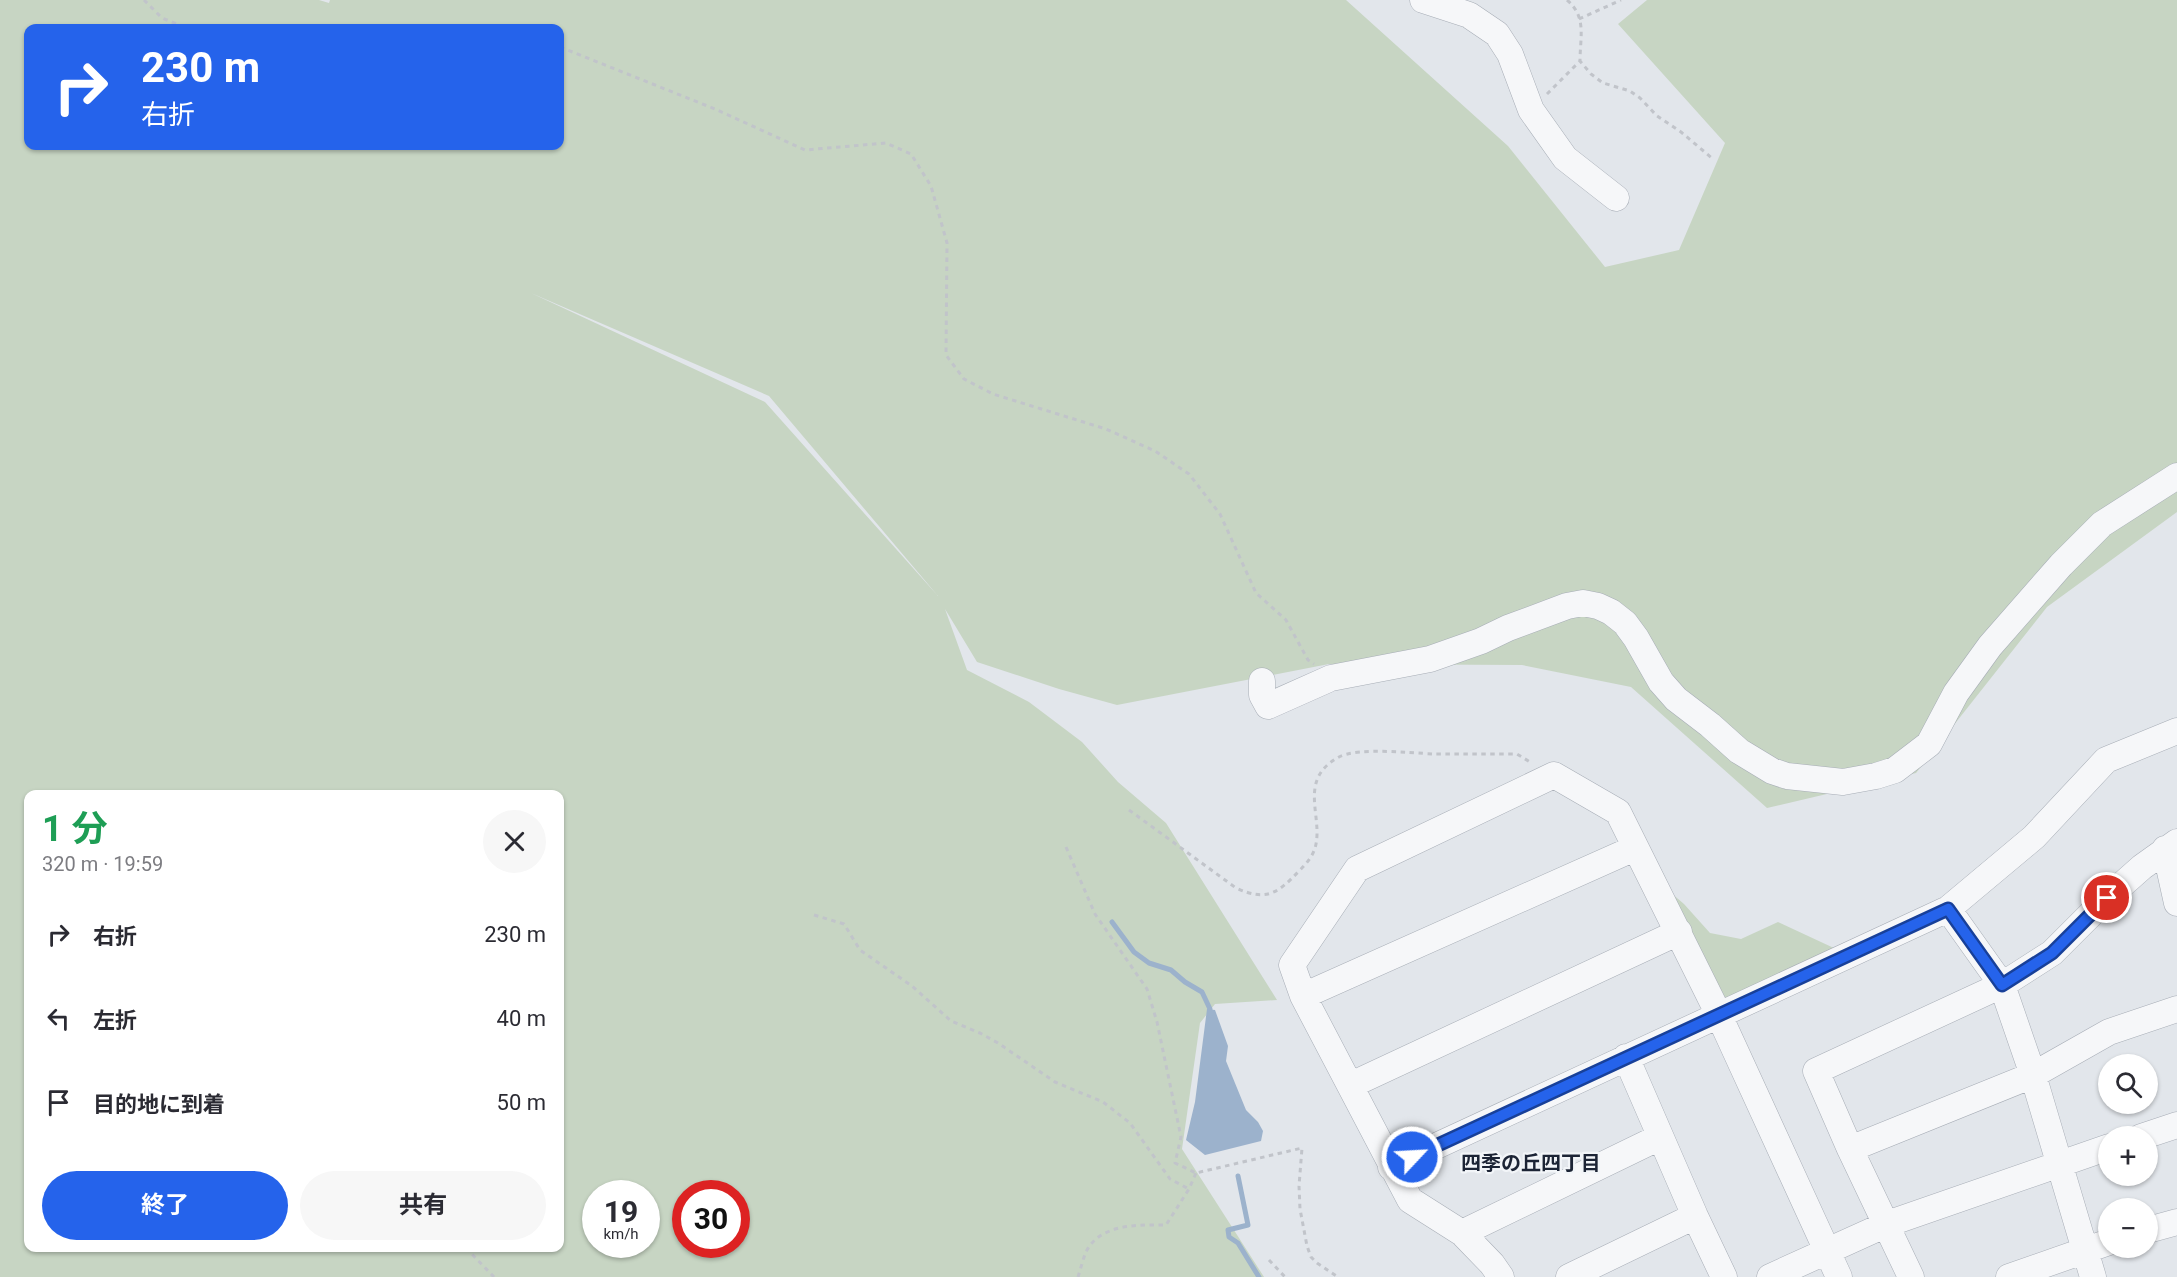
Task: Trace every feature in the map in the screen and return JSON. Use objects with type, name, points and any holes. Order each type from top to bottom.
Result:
[{"type":"street","points":[[1424,0],[1468,15],[1497,33],[1510,54],[1531,110],[1565,158],[1616,198]]},
{"type":"street","points":[[1263,681],[1262,695],[1268,706],[1331,678],[1430,659],[1568,606],[1583,603],[1611,612],[1625,623],[1661,682],[1676,699],[1740,751],[1772,771],[1787,776],[1842,782],[1876,776],[1895,770],[1929,744],[1956,693],[1990,646],[2061,565],[2102,524],[2177,476]]},
{"type":"street","points":[[1391,1167],[1718,1013],[1948,909],[2034,837],[2106,760],[2177,731]]},
{"type":"street","points":[[1501,1277],[1492,1264],[1462,1233],[1410,1200],[1304,996],[1292,964],[1357,869],[1554,775],[1618,812],[1718,1013],[1839,1277]]},
{"type":"street","points":[[2171,845],[2177,903]]},
{"type":"street","points":[[1911,1277],[1816,1071],[2002,985],[2052,953],[2107,898],[2171,845]]},
{"type":"street","points":[[1304,996],[1635,848]]},
{"type":"street","points":[[1948,909],[2002,985],[2033,1075],[2093,1277]]},
{"type":"street","points":[[1351,1085],[1679,932]]},
{"type":"street","points":[[1850,1149],[2033,1075],[2109,1032],[2177,1009]]},
{"type":"street","points":[[1626,1057],[1724,1277]]},
{"type":"street","points":[[2158,1131],[2177,1125]]},
{"type":"street","points":[[1462,1233],[1660,1137]]},
{"type":"street","points":[[1770,1277],[1887,1224],[2098,1151]]},
{"type":"street","points":[[1569,1277],[1695,1216]]},
{"type":"street","points":[[2158,1227],[2177,1222]]},
{"type":"street","points":[[2009,1277],[2098,1245]]},
{"type":"path","points":[[144,0],[162,18],[177,24]]},
{"type":"path","points":[[1567,0],[1577,9],[1580,61],[1591,74],[1603,83],[1630,91],[1657,116],[1681,132],[1713,159]]},
{"type":"path","points":[[1579,19],[1621,0]]},
{"type":"path","points":[[564,49],[715,109],[805,150],[886,143],[911,154],[931,186],[947,243],[946,355],[964,379],[993,394],[1106,429],[1155,451],[1189,474],[1220,514],[1256,593],[1286,620],[1308,660],[1328,673],[1331,678]]},
{"type":"path","points":[[1531,110],[1580,61]]},
{"type":"path","points":[[1129,810],[1236,888],[1254,895],[1265,895],[1283,888],[1312,855],[1317,838],[1313,802],[1315,788],[1326,767],[1338,757],[1365,752],[1517,754],[1539,768],[1546,778]]},
{"type":"path","points":[[1066,847],[1095,914],[1147,989],[1157,1022],[1181,1137],[1175,1163],[1196,1173],[1302,1148],[1300,1209],[1307,1246],[1311,1257],[1338,1277]]},
{"type":"path","points":[[814,915],[844,924],[860,950],[912,986],[951,1020],[998,1043],[1055,1082],[1103,1102],[1130,1123],[1170,1179],[1189,1189]]},
{"type":"path","points":[[1078,1277],[1088,1249],[1105,1232],[1137,1225],[1166,1225],[1189,1189],[1196,1173]]},
{"type":"path","points":[[470,1252],[494,1277]]},
{"type":"path","points":[[1269,1260],[1285,1277]]},
{"type":"green space","points":[[0,0],[319,0],[329,3],[330,0],[1346,0],[1508,146],[1605,267],[1679,250],[1725,143],[1618,24],[1647,0],[2177,0],[2177,512],[2047,607],[1916,773],[1767,808],[1631,687],[1522,665],[1329,664],[1117,705],[977,662],[945,609],[967,670],[1029,702],[1082,742],[1118,782],[1166,823],[1277,1000],[1215,1004],[1200,1023],[1182,1149],[1264,1277],[0,1277]],"holes":[[[531,293],[769,396],[938,596],[765,402]]]},
{"type":"green space","points":[[1657,881],[1684,904],[1710,933],[1741,939],[1778,922],[1836,949],[1720,1005]]},
{"type":"water","points":[[1207,1009],[1215,1010],[1228,1046],[1226,1061],[1246,1110],[1263,1131],[1261,1141],[1205,1155],[1186,1140],[1195,1102]]},
{"type":"waterway","points":[[1112,922],[1134,952],[1149,963],[1171,970],[1202,992],[1210,1009],[1210,1015]]},
{"type":"waterway","points":[[1238,1176],[1248,1225],[1228,1230],[1229,1237],[1238,1243],[1259,1277]]},
{"type":"district","name":"四季の丘四丁目","points":[[1531,1163]]},
{"type":"route","points":[[1412,1157],[1718,1013],[1948,909],[2002,985],[2052,953],[2107,898]]}]
